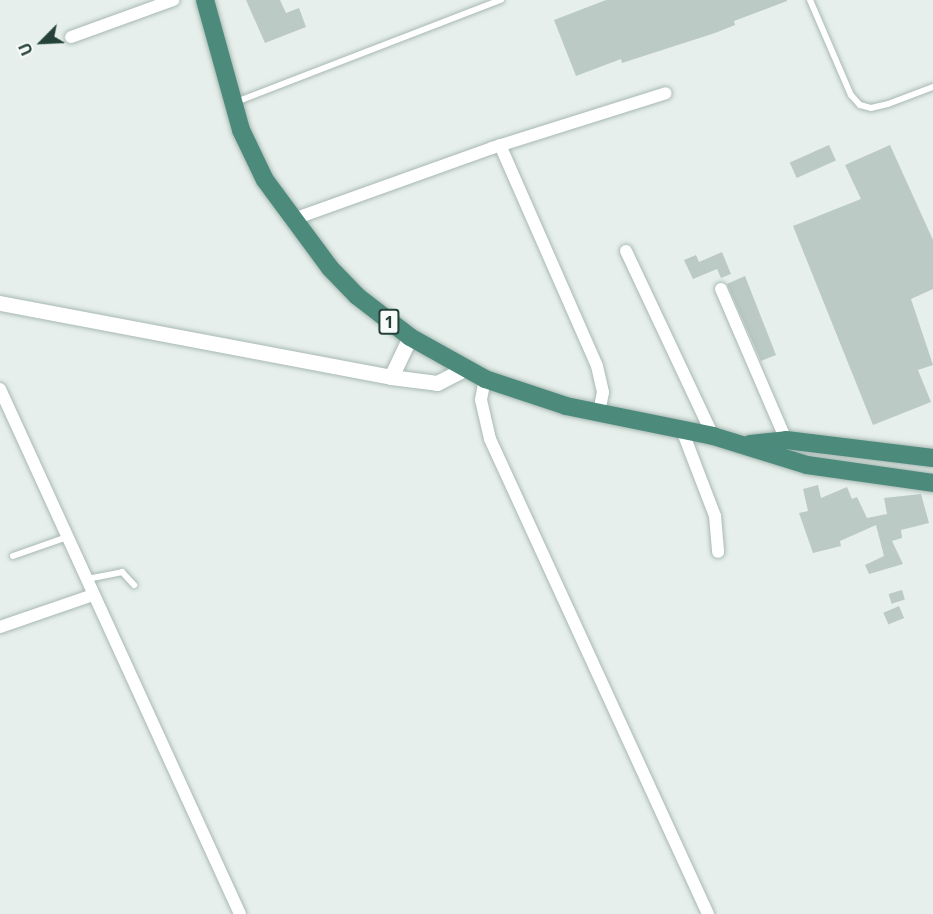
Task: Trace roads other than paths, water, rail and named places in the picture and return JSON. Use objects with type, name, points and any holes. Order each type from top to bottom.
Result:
[{"type":"highway","name":"1","points":[[205,0],[233,104],[250,153],[291,220],[357,296],[410,337],[485,379],[599,413],[713,436],[814,467],[933,483]]},
{"type":"highway","name":"1","points":[[745,445],[786,440],[933,458]]},
{"type":"street","points":[[71,38],[173,0]]},
{"type":"street","points":[[291,220],[500,145],[666,93]]},
{"type":"street","points":[[500,145],[597,366],[603,392],[599,413]]},
{"type":"street","points":[[627,251],[713,436]]},
{"type":"street","points":[[721,289],[786,440]]},
{"type":"street","points":[[0,303],[392,377],[437,383],[464,369]]},
{"type":"street","points":[[392,377],[410,337]]},
{"type":"street","points":[[485,379],[481,400],[489,439],[708,914]]},
{"type":"street","points":[[0,389],[240,914]]},
{"type":"street","points":[[682,430],[715,516],[718,552]]},
{"type":"street","points":[[0,627],[93,595]]},
{"type":"lane","points":[[233,104],[501,0]]},
{"type":"lane","points":[[810,0],[851,95],[860,105],[871,108],[888,104],[933,87]]},
{"type":"lane","points":[[13,556],[67,536]]},
{"type":"lane","points":[[86,579],[122,572],[134,585]]}]
